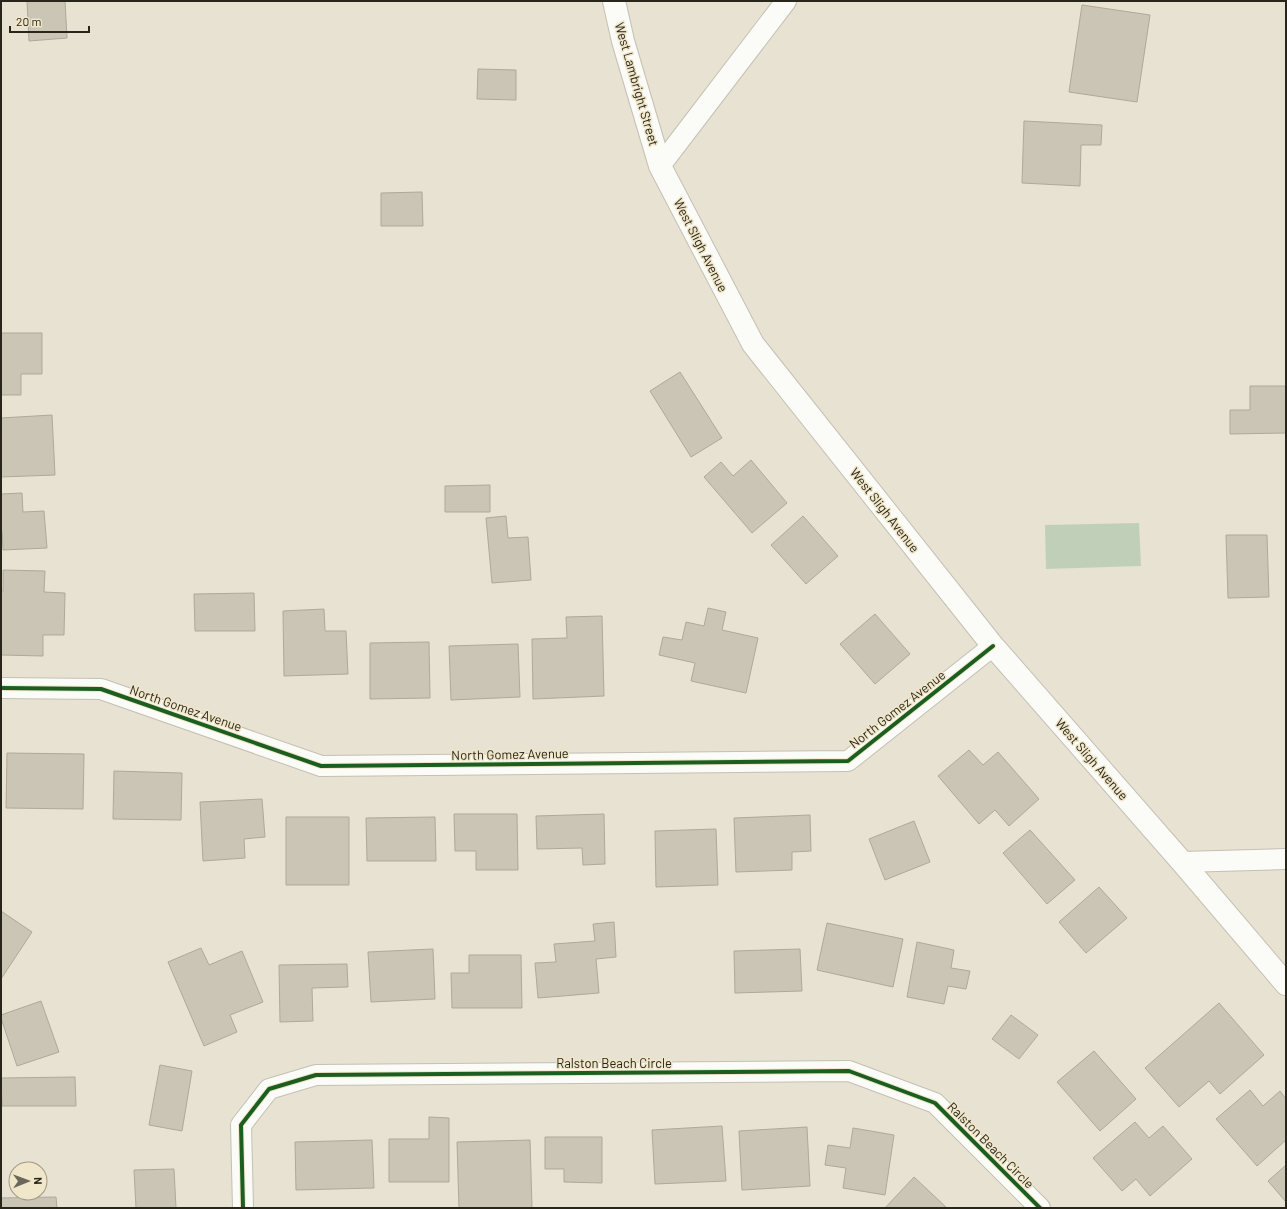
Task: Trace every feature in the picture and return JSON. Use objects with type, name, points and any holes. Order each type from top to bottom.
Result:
[{"type":"main road","name":"West Lambright Street","points":[[614,1],[623,41],[660,166]]},
{"type":"main road","name":"West Sligh Avenue","points":[[660,166],[753,344],[993,646],[1182,862],[1286,984]]},
{"type":"street","points":[[660,166],[786,1]]},
{"type":"street","name":"North Gomez Avenue","points":[[1,688],[101,689],[321,766],[848,761],[993,646]]},
{"type":"street","points":[[1182,862],[1286,859]]},
{"type":"street","name":"Ralston Beach Circle","points":[[243,1208],[241,1125],[269,1089],[316,1076],[849,1071],[935,1103],[1040,1208]]},
{"type":"green space","points":[[1139,523],[1141,566],[1046,569],[1045,525]]},
{"type":"building","points":[[27,1],[65,1],[67,38],[29,41]]},
{"type":"building","points":[[1082,5],[1150,15],[1137,102],[1069,92]]},
{"type":"building","points":[[478,69],[516,70],[516,100],[477,99]]},
{"type":"building","points":[[1024,121],[1102,125],[1101,145],[1081,145],[1080,186],[1022,183]]},
{"type":"building","points":[[422,192],[423,226],[381,226],[381,193]]},
{"type":"building","points":[[1,333],[42,333],[42,374],[21,374],[21,395],[1,395]]},
{"type":"building","points":[[680,372],[722,438],[691,457],[650,391]]},
{"type":"building","points":[[1250,386],[1286,386],[1286,433],[1230,434],[1230,410],[1250,410]]},
{"type":"building","points":[[52,415],[55,475],[1,477],[1,418]]},
{"type":"building","points":[[751,460],[787,503],[752,533],[704,477],[721,462],[733,476]]},
{"type":"building","points":[[490,485],[490,512],[445,512],[445,486]]},
{"type":"building","points":[[22,493],[23,512],[44,511],[47,548],[3,550],[2,531],[1,532],[1,494]]},
{"type":"building","points":[[506,516],[508,538],[528,537],[531,580],[492,583],[486,518]]},
{"type":"building","points":[[803,516],[838,556],[806,584],[771,545]]},
{"type":"building","points":[[1226,535],[1267,535],[1269,597],[1228,598]]},
{"type":"building","points":[[3,570],[45,571],[44,592],[65,593],[64,635],[43,635],[43,656],[1,655],[1,591],[3,591]]},
{"type":"building","points":[[254,593],[255,631],[195,631],[194,594]]},
{"type":"building","points":[[708,608],[726,612],[722,630],[758,638],[746,693],[691,681],[695,663],[659,655],[663,637],[682,640],[686,622],[704,626]]},
{"type":"building","points":[[324,609],[325,631],[346,631],[348,674],[284,676],[283,611]]},
{"type":"building","points":[[875,614],[910,654],[875,684],[840,644]]},
{"type":"building","points":[[602,616],[604,696],[533,699],[532,639],[567,638],[566,617]]},
{"type":"building","points":[[429,642],[430,698],[370,699],[370,643]]},
{"type":"building","points":[[518,644],[520,697],[451,700],[449,646]]},
{"type":"building","points":[[969,750],[983,765],[998,752],[1039,799],[1009,826],[995,810],[979,824],[938,776]]},
{"type":"building","points":[[7,753],[84,754],[83,809],[6,808]]},
{"type":"building","points":[[114,771],[182,773],[181,820],[113,819]]},
{"type":"building","points":[[262,799],[265,837],[244,839],[245,858],[203,861],[200,802]]},
{"type":"building","points":[[454,814],[517,814],[518,870],[476,870],[476,851],[455,851]]},
{"type":"building","points":[[604,814],[605,864],[583,865],[582,848],[537,849],[536,816]]},
{"type":"building","points":[[810,815],[811,851],[792,852],[792,870],[736,872],[734,818]]},
{"type":"building","points":[[286,817],[349,817],[349,885],[286,885]]},
{"type":"building","points":[[435,817],[436,861],[367,861],[366,818]]},
{"type":"building","points":[[914,821],[930,862],[885,880],[869,839]]},
{"type":"building","points":[[716,829],[718,885],[656,887],[655,831]]},
{"type":"building","points":[[1030,830],[1075,880],[1047,904],[1003,853]]},
{"type":"building","points":[[1099,887],[1127,918],[1086,953],[1059,922]]},
{"type":"building","points":[[1,911],[32,932],[1,979]]},
{"type":"building","points":[[614,922],[616,957],[596,959],[599,993],[538,998],[535,963],[556,962],[554,944],[595,941],[593,924]]},
{"type":"building","points":[[827,923],[903,939],[893,987],[817,970]]},
{"type":"building","points":[[917,942],[954,950],[951,968],[970,971],[966,989],[948,986],[944,1004],[907,997]]},
{"type":"building","points":[[201,948],[209,965],[242,951],[263,1002],[230,1015],[237,1032],[204,1046],[168,962]]},
{"type":"building","points":[[433,949],[435,999],[371,1002],[368,952]]},
{"type":"building","points":[[800,949],[802,991],[735,993],[734,951]]},
{"type":"building","points":[[469,955],[521,955],[522,1008],[452,1008],[451,973],[469,973]]},
{"type":"building","points":[[347,964],[348,987],[312,988],[313,1021],[280,1022],[279,965]]},
{"type":"building","points":[[41,1001],[59,1052],[17,1066],[1,1015]]},
{"type":"building","points":[[1219,1003],[1264,1055],[1220,1094],[1209,1081],[1179,1107],[1145,1068]]},
{"type":"building","points":[[1011,1015],[1038,1035],[1019,1059],[992,1039]]},
{"type":"building","points":[[1094,1051],[1136,1099],[1100,1131],[1057,1082]]},
{"type":"building","points":[[160,1065],[192,1071],[182,1131],[149,1125]]},
{"type":"building","points":[[75,1077],[76,1106],[2,1106],[1,1078]]},
{"type":"building","points":[[1250,1090],[1263,1106],[1280,1091],[1286,1099],[1286,1140],[1257,1166],[1216,1119]]},
{"type":"building","points":[[429,1117],[449,1118],[449,1182],[389,1182],[389,1139],[429,1139]]},
{"type":"building","points":[[1135,1122],[1149,1138],[1163,1126],[1192,1159],[1150,1196],[1136,1179],[1122,1191],[1093,1158]]},
{"type":"building","points":[[722,1126],[726,1181],[655,1184],[652,1130]]},
{"type":"building","points":[[807,1127],[810,1186],[742,1190],[739,1131]]},
{"type":"building","points":[[853,1128],[894,1135],[885,1195],[843,1188],[846,1168],[825,1165],[828,1145],[850,1148]]},
{"type":"building","points":[[545,1137],[602,1137],[602,1183],[564,1182],[564,1169],[545,1169]]},
{"type":"building","points":[[372,1140],[374,1188],[296,1190],[295,1142]]},
{"type":"building","points":[[530,1140],[532,1208],[459,1208],[457,1142]]},
{"type":"building","points":[[1286,1165],[1286,1202],[1268,1181]]},
{"type":"building","points":[[174,1169],[176,1208],[136,1208],[134,1170]]},
{"type":"building","points":[[914,1177],[947,1208],[885,1208]]},
{"type":"building","points":[[48,1197],[56,1197],[57,1208],[1,1208],[1,1198],[8,1198],[8,1201],[48,1201]]},
{"type":"cycle path","points":[[1,688],[101,689],[321,766],[848,761],[993,646]]},
{"type":"cycle path","points":[[243,1208],[241,1125],[269,1089],[316,1075],[849,1071],[935,1103],[1040,1208]]}]
